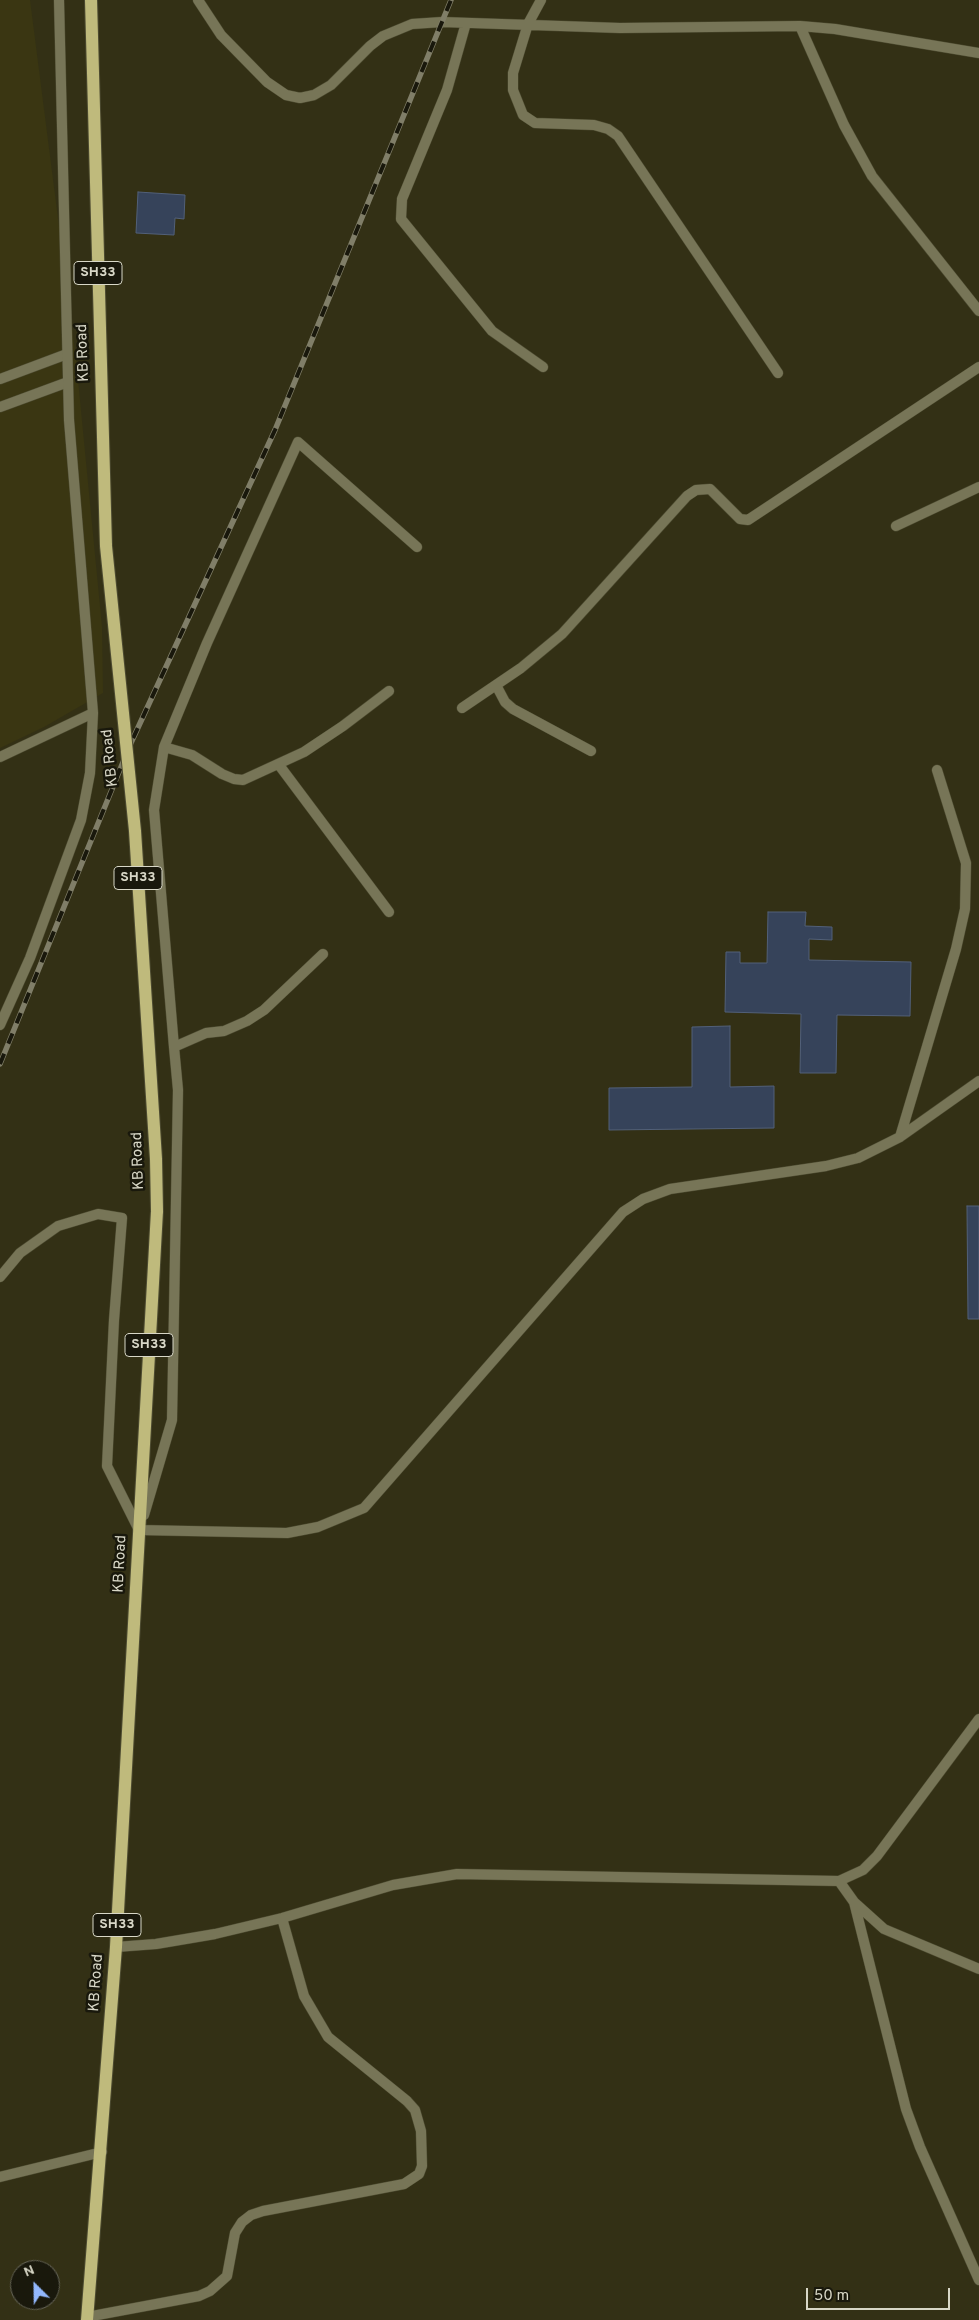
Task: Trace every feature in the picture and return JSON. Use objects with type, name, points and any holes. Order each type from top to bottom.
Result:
[{"type":"main road","name":"KB Road","points":[[87,2319],[102,2152],[116,1947],[157,1211],[156,1159],[135,832],[106,546],[91,0]]},
{"type":"street","points":[[0,1024],[30,958],[81,820],[90,773],[93,713],[69,420],[59,0]]},
{"type":"street","points":[[198,0],[221,35],[267,82],[286,95],[300,98],[314,95],[331,85],[370,46],[395,29],[412,24],[528,24],[620,28],[800,26],[835,29],[979,53]]},
{"type":"street","points":[[541,0],[528,24],[514,73],[513,90],[523,115],[535,123],[594,125],[608,129],[618,136],[778,373]]},
{"type":"street","points":[[466,23],[447,90],[402,199],[401,219],[492,331],[543,367]]},
{"type":"street","points":[[800,26],[844,125],[872,176],[979,312]]},
{"type":"street","points":[[0,379],[68,354]]},
{"type":"street","points":[[462,708],[496,686],[562,634],[687,496],[696,490],[710,489],[740,519],[748,520],[979,367]]},
{"type":"street","points":[[0,407],[68,382]]},
{"type":"street","points":[[139,1530],[172,1420],[178,1090],[154,810],[164,747],[207,643],[298,442],[417,547]]},
{"type":"street","points":[[896,526],[979,487]]},
{"type":"street","points":[[496,686],[505,702],[513,709],[591,751]]},
{"type":"street","points":[[164,747],[192,755],[234,779],[243,780],[279,765],[325,738],[389,691]]},
{"type":"street","points":[[0,757],[93,713]]},
{"type":"street","points":[[279,765],[389,912]]},
{"type":"street","points":[[900,1137],[956,950],[965,909],[966,863],[937,770]]},
{"type":"street","points":[[174,1047],[206,1033],[224,1031],[247,1021],[264,1010],[323,954]]},
{"type":"street","points":[[139,1530],[287,1533],[318,1527],[364,1508],[623,1212],[643,1199],[670,1189],[826,1166],[858,1158],[900,1137],[979,1081]]},
{"type":"street","points":[[0,1277],[20,1253],[58,1226],[98,1214],[122,1218],[114,1320],[107,1466],[139,1530]]},
{"type":"street","points":[[116,1947],[193,1938],[282,1918],[393,1886],[457,1874],[839,1881],[863,1870],[877,1856],[979,1719]]},
{"type":"street","points":[[839,1881],[854,1902],[884,1929],[979,1969]]},
{"type":"street","points":[[854,1902],[906,2108],[979,2280]]},
{"type":"street","points":[[87,2319],[199,2296],[210,2291],[226,2276],[235,2234],[242,2222],[251,2215],[263,2211],[404,2184],[418,2174],[422,2166],[421,2131],[415,2110],[408,2100],[328,2037],[313,2016],[304,1996],[282,1918]]},
{"type":"street","points":[[0,2177],[102,2152]]},
{"type":"shaded area","points":[[0,0],[30,0],[76,359],[102,627],[103,693],[44,727],[0,748]]},
{"type":"building","points":[[138,192],[185,195],[184,219],[175,218],[174,235],[136,233]]},
{"type":"building","points":[[768,912],[806,912],[805,926],[832,927],[832,940],[809,939],[809,960],[911,962],[910,1016],[837,1015],[836,1073],[800,1073],[801,1014],[725,1012],[726,952],[740,952],[740,963],[767,963]]},
{"type":"building","points":[[730,1026],[730,1087],[774,1086],[774,1128],[609,1130],[609,1088],[692,1087],[692,1027]]},
{"type":"building","points":[[967,1206],[979,1206],[979,1319],[968,1319]]},
{"type":"railway","points":[[0,1064],[130,745],[275,430],[451,0]]}]
